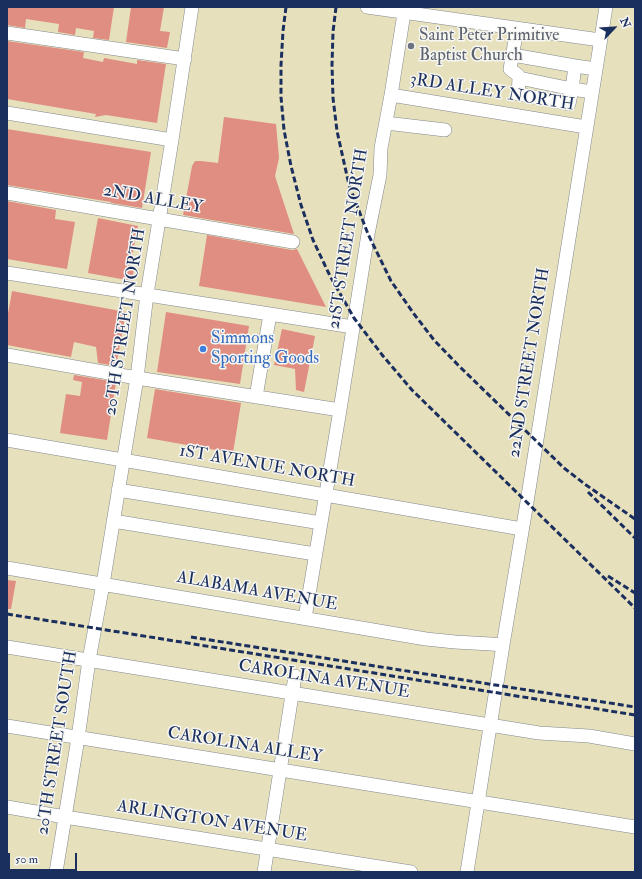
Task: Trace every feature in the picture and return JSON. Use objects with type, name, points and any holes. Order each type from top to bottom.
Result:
[{"type":"street","name":"20TH STREET NORTH","points":[[92,643],[137,378],[148,294],[192,7]]},
{"type":"street","points":[[367,7],[404,10],[600,40]]},
{"type":"street","name":"22ND STREET NORTH","points":[[467,872],[502,645],[606,7]]},
{"type":"street","name":"21ST STREET NORTH","points":[[305,618],[368,234],[380,175],[381,148],[404,10]]},
{"type":"street","points":[[517,28],[510,69],[518,75],[519,78],[518,94],[568,104],[572,89],[575,66]]},
{"type":"street","points":[[7,33],[185,59]]},
{"type":"street","points":[[513,55],[596,69]]},
{"type":"street","points":[[519,78],[592,92]]},
{"type":"street","name":"3RD ALLEY NORTH","points":[[391,95],[586,127]]},
{"type":"street","points":[[7,113],[172,140]]},
{"type":"street","points":[[386,123],[445,130]]},
{"type":"street","name":"2ND ALLEY","points":[[7,193],[293,242]]},
{"type":"street","points":[[7,273],[353,327]]},
{"type":"street","points":[[256,397],[270,314]]},
{"type":"street","points":[[7,355],[137,378],[340,410]]},
{"type":"street","name":"1ST AVENUE NORTH","points":[[7,440],[522,529]]},
{"type":"street","points":[[118,490],[320,523]]},
{"type":"street","points":[[113,521],[315,554]]},
{"type":"street","name":"ALABAMA AVENUE","points":[[7,568],[426,639],[502,645]]},
{"type":"street","name":"20TH STREET SOUTH","points":[[56,872],[92,643]]},
{"type":"street","name":"CAROLINA AVENUE","points":[[7,647],[539,733],[589,736],[635,744]]},
{"type":"street","points":[[264,872],[295,676]]},
{"type":"street","name":"CAROLINA ALLEY","points":[[7,726],[635,827]]},
{"type":"street","name":"ARLINGTON AVENUE","points":[[7,807],[411,872]]},
{"type":"building","points":[[7,7],[114,7],[109,40],[93,38],[94,31],[76,28],[75,35],[58,32],[59,24],[26,19],[25,28],[7,25]]},
{"type":"building","points":[[131,7],[164,7],[160,31],[170,32],[167,48],[126,42]]},
{"type":"building","points":[[7,41],[84,52],[83,58],[103,62],[104,58],[137,64],[137,60],[166,64],[157,123],[106,115],[95,117],[96,114],[7,99]]},
{"type":"building","points":[[224,117],[276,124],[279,158],[275,176],[294,234],[183,215],[192,166],[195,161],[218,163]]},
{"type":"building","points":[[7,129],[151,152],[142,208],[7,185]]},
{"type":"building","points":[[7,201],[56,210],[55,219],[75,222],[67,269],[7,259]]},
{"type":"building","points":[[98,218],[138,226],[130,268],[134,269],[132,281],[88,273]]},
{"type":"building","points":[[207,235],[292,250],[297,249],[326,307],[199,286]]},
{"type":"building","points":[[12,291],[126,312],[116,366],[98,363],[96,347],[74,342],[71,357],[7,345],[7,319]]},
{"type":"building","name":"Simmons Sporting Goods","points":[[166,312],[249,326],[240,384],[157,372]]},
{"type":"building","points":[[282,329],[315,336],[304,392],[296,390],[295,369],[274,365]]},
{"type":"building","points":[[74,375],[116,382],[107,440],[60,433],[66,394],[80,396],[82,382],[73,380]]},
{"type":"building","points":[[155,389],[241,403],[233,453],[147,438]]},
{"type":"building","points":[[7,580],[16,581],[11,609],[7,609]]},
{"type":"railway","points":[[286,7],[281,65],[281,97],[284,130],[291,166],[301,205],[313,240],[330,276],[354,318],[383,356],[412,390],[635,608]]},
{"type":"railway","points":[[336,7],[333,32],[332,65],[333,98],[337,131],[349,185],[368,234],[391,281],[434,340],[458,365],[564,468],[635,519]]},
{"type":"railway","points":[[588,492],[635,538]]},
{"type":"railway","points":[[608,576],[635,593]]},
{"type":"railway","points":[[7,614],[635,715]]},
{"type":"railway","points":[[191,637],[635,707]]},
{"type":"place","name":"Saint Peter Primitive Baptist Church","points":[[411,46]]},
{"type":"place","name":"Simmons Sporting Goods","points":[[203,349]]}]
